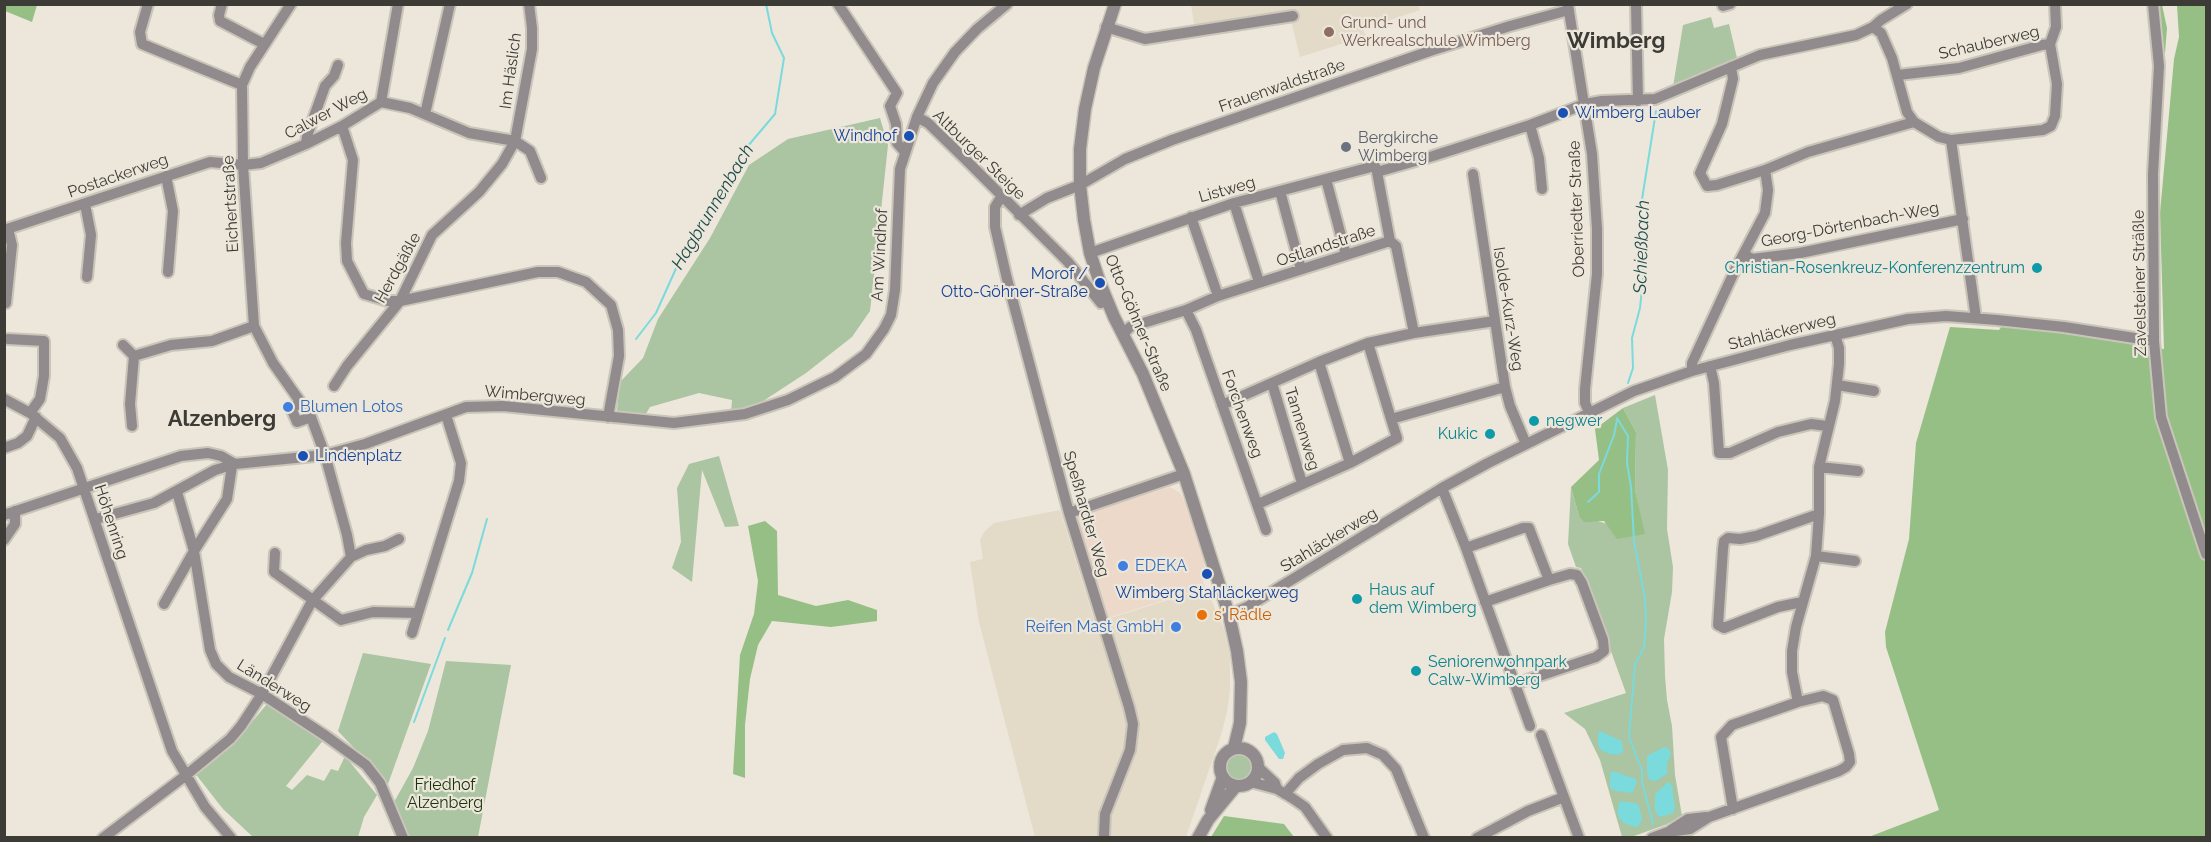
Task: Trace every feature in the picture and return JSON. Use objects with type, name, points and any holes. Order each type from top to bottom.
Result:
[{"type":"street","points":[[148,4],[140,32],[142,44],[242,84]]},
{"type":"street","points":[[222,4],[220,21],[264,44]]},
{"type":"street","name":"Eichertstraße","points":[[291,4],[264,44],[242,84],[243,165],[254,326],[273,363],[300,403],[291,408],[297,422],[311,417],[325,455]]},
{"type":"street","points":[[381,102],[398,4]]},
{"type":"street","points":[[425,114],[450,4]]},
{"type":"street","name":"Im Häslich","points":[[515,141],[532,48],[529,4]]},
{"type":"street","name":"Am Windhof","points":[[838,4],[897,93],[890,106],[896,124],[897,143],[904,151]]},
{"type":"street","name":"Am Windhof","points":[[642,421],[674,423],[745,414],[788,400],[826,382],[866,354],[891,315],[894,299],[898,194],[904,151],[916,117],[933,83],[955,52],[977,29],[1007,4]]},
{"type":"street","name":"Otto-Göhner-Straße","points":[[1115,4],[1094,68],[1085,109],[1080,149],[1080,185],[1090,253],[1107,301],[1143,374],[1184,474],[1229,615],[1241,682],[1240,749]]},
{"type":"street","name":"Ostlandstraße","points":[[1123,334],[1130,327],[1218,296],[1390,241],[1377,172],[1530,125],[1585,104],[1655,99],[1760,55],[1842,39],[1874,27],[1907,4]]},
{"type":"street","points":[[1874,27],[1881,33],[1898,75],[1907,112],[1914,122],[1939,137],[1951,140],[2043,130],[2051,126],[2055,116],[2057,84],[2050,44],[2056,27],[2055,4]]},
{"type":"street","name":"Zavelsteiner Sträßle","points":[[2153,4],[2158,66],[2152,174],[2154,341],[2161,417],[2206,554]]},
{"type":"street","points":[[1636,5],[1638,101]]},
{"type":"street","name":"Oberriedter Straße","points":[[1568,7],[1592,154],[1597,229],[1597,274],[1585,396],[1589,412]]},
{"type":"street","name":"Frauenwaldstraße","points":[[1080,185],[1125,159],[1172,140],[1568,7]]},
{"type":"street","points":[[1106,27],[1145,39],[1293,16]]},
{"type":"street","name":"Schauberweg","points":[[1898,75],[1959,68],[2050,44]]},
{"type":"street","points":[[306,144],[325,86],[334,76],[338,65]]},
{"type":"street","points":[[1731,67],[1733,79],[1722,124],[1700,173],[1707,186],[1717,185],[1808,153],[1914,122]]},
{"type":"street","name":"Calwer Weg","points":[[243,165],[261,163],[306,144],[342,126],[381,102],[410,108],[469,133],[515,141]]},
{"type":"street","name":"Altburger Steige","points":[[916,117],[935,130],[1068,262],[1101,303],[1107,301]]},
{"type":"street","points":[[1530,125],[1539,158],[1542,189]]},
{"type":"street","points":[[342,126],[353,160],[345,243],[347,261],[364,294],[388,301],[400,301],[538,272],[558,272],[586,282],[611,304],[618,330],[619,356],[608,417]]},
{"type":"street","points":[[1951,140],[1976,318]]},
{"type":"street","points":[[515,141],[530,151],[541,178]]},
{"type":"street","name":"Herdgäßle","points":[[334,386],[347,366],[400,301],[432,235],[478,192],[502,164],[515,141]]},
{"type":"street","name":"Postackerweg","points":[[6,229],[210,162],[243,165]]},
{"type":"street","name":"Listweg","points":[[1090,253],[1191,217],[1375,166]]},
{"type":"street","points":[[1692,371],[1692,363],[1736,268],[1765,213],[1768,190],[1765,170]]},
{"type":"street","name":"Isolde-Kurz-Weg","points":[[1473,174],[1505,387],[1510,406],[1526,444]]},
{"type":"street","points":[[166,176],[172,211],[168,272]]},
{"type":"street","points":[[1326,179],[1346,255]]},
{"type":"street","name":"Altburger Steige","points":[[1019,215],[1047,198],[1080,185]]},
{"type":"street","points":[[1280,191],[1301,269]]},
{"type":"street","name":"Speßhardter Weg","points":[[1001,197],[995,207],[995,227],[1069,513],[1133,724],[1130,750],[1105,814],[1104,836]]},
{"type":"street","points":[[85,204],[91,235],[87,277]]},
{"type":"street","points":[[1234,204],[1259,282]]},
{"type":"street","points":[[1191,217],[1218,296]]},
{"type":"street","name":"Georg-Dörtenbach-Weg","points":[[1744,254],[1752,259],[1800,253],[1963,219]]},
{"type":"street","points":[[6,229],[12,245],[6,303]]},
{"type":"street","points":[[1390,241],[1396,246],[1414,333]]},
{"type":"street","name":"Forchenweg","points":[[1186,309],[1196,330],[1266,530]]},
{"type":"street","name":"Stahläckerweg","points":[[1229,615],[1247,607],[1442,488],[1589,412],[1634,391],[1692,371],[1908,319],[1946,316],[2064,327],[2154,341]]},
{"type":"street","points":[[1222,405],[1368,343],[1414,333],[1495,321]]},
{"type":"street","points":[[134,356],[171,345],[212,341],[254,326]]},
{"type":"street","points":[[1798,702],[1792,672],[1792,651],[1802,602],[1816,556],[1819,467],[1837,385],[1839,348],[1835,335]]},
{"type":"street","points":[[4,448],[18,443],[27,436],[40,399],[44,376],[44,341],[8,339]]},
{"type":"street","points":[[1258,504],[1350,463],[1399,438],[1368,343]]},
{"type":"street","points":[[123,345],[134,356],[130,404],[132,426]]},
{"type":"street","points":[[1319,362],[1350,463]]},
{"type":"street","points":[[1710,366],[1714,383],[1719,453],[1730,453],[1778,432],[1811,424],[1827,426]]},
{"type":"street","name":"Tannenweg","points":[[1272,383],[1302,483]]},
{"type":"street","points":[[1837,385],[1874,391]]},
{"type":"street","points":[[1391,419],[1505,387]]},
{"type":"street","name":"Höhenring","points":[[4,399],[33,415],[60,438],[77,468],[172,751],[205,807],[231,837]]},
{"type":"street","name":"Wimbergweg","points":[[234,465],[325,455],[365,444],[466,407],[487,405],[642,421]]},
{"type":"street","points":[[412,633],[459,481],[461,463],[446,415]]},
{"type":"street","points":[[4,540],[15,524],[10,513],[85,489],[140,468],[181,456],[208,453],[221,456],[234,465]]},
{"type":"street","points":[[325,455],[351,558]]},
{"type":"street","points":[[96,519],[154,503],[215,471],[234,465]]},
{"type":"street","points":[[164,604],[227,499],[234,465]]},
{"type":"street","points":[[1819,467],[1858,471]]},
{"type":"street","points":[[1069,513],[1184,474]]},
{"type":"street","points":[[1442,488],[1530,726]]},
{"type":"street","name":"Länderweg","points":[[177,492],[194,551],[210,650],[216,664],[229,677],[262,694],[327,736],[366,765],[380,783],[403,837]]},
{"type":"street","points":[[1802,602],[1778,607],[1724,628],[1718,625],[1724,541],[1728,538],[1740,539],[1756,536],[1819,514]]},
{"type":"street","points":[[1466,548],[1523,528],[1529,528],[1549,580]]},
{"type":"street","points":[[103,837],[185,776],[230,739],[242,726],[262,694],[312,601],[351,558],[366,550],[385,546],[399,539]]},
{"type":"street","points":[[275,553],[274,573],[341,620],[373,612],[418,613]]},
{"type":"street","points":[[1816,556],[1855,561]]},
{"type":"street","points":[[1485,602],[1549,580],[1570,574],[1577,575],[1603,640],[1604,651],[1596,657],[1515,684]]},
{"type":"street","points":[[1652,837],[1668,832],[1688,819],[1709,817],[1732,809],[1839,771],[1850,762],[1833,700],[1823,696],[1798,702],[1732,725],[1721,737],[1732,809]]},
{"type":"street","points":[[1541,735],[1579,837]]},
{"type":"street","points":[[1281,792],[1318,764],[1343,750],[1367,748],[1383,755],[1396,769],[1424,837]]},
{"type":"street","points":[[1240,749],[1254,754],[1258,768],[1251,782],[1236,786],[1223,777],[1221,760],[1224,755],[1240,749]]},
{"type":"street","points":[[1258,768],[1275,783],[1281,792]]},
{"type":"street","points":[[1198,837],[1208,819],[1223,777]]},
{"type":"street","points":[[1251,782],[1281,792],[1305,807],[1327,837]]},
{"type":"street","points":[[1208,819],[1236,786]]},
{"type":"street","points":[[1477,837],[1528,811],[1564,797]]},
{"type":"shaded area","name":"Grund- und Werkrealschule Wimberg","points":[[1418,4],[1420,10],[1363,29],[1366,36],[1300,57],[1289,13],[1195,29],[1191,5]]},
{"type":"shaded area","points":[[1170,487],[1180,493],[1186,503],[1205,563],[1203,581],[1205,587],[1105,619],[1076,524],[1077,516]]},
{"type":"shaded area","points":[[1060,510],[1095,623],[1206,588],[1224,629],[1230,656],[1230,691],[1227,712],[1186,837],[1035,837],[979,622],[970,562],[983,559],[980,540],[984,532],[994,523]]},
{"type":"green space","points":[[4,5],[37,5],[32,22],[5,11]]},
{"type":"green space","points":[[2157,5],[2162,5],[2167,28],[2165,53],[2162,52]]},
{"type":"green space","points":[[2177,5],[2206,5],[2206,837],[1866,838],[1939,810],[1886,647],[1885,632],[1909,539],[1916,443],[1950,327],[1999,330],[2002,326],[2014,326],[2164,349],[2160,213],[2174,59],[2179,37]]},
{"type":"green space","points":[[1711,17],[1714,28],[1729,24],[1737,58],[1673,87],[1683,25]]},
{"type":"green space","points":[[880,118],[888,145],[870,311],[852,337],[806,373],[754,407],[731,413],[732,400],[699,393],[650,407],[644,417],[622,416],[617,410],[620,382],[643,358],[658,319],[710,238],[749,165],[788,139]]},
{"type":"green space","points":[[1655,395],[1668,470],[1667,529],[1673,567],[1672,592],[1664,639],[1665,676],[1672,726],[1675,775],[1682,816],[1665,825],[1631,837],[1622,837],[1600,760],[1585,729],[1564,713],[1626,693],[1581,568],[1576,567],[1568,544],[1571,487],[1579,516],[1644,534],[1635,490],[1636,432],[1623,408]]},
{"type":"green space","points":[[1623,408],[1636,432],[1635,490],[1645,534],[1617,539],[1604,521],[1584,522],[1579,516],[1571,487],[1599,460],[1595,429]]},
{"type":"green space","points":[[719,456],[739,526],[725,527],[702,470],[692,582],[672,568],[681,542],[677,488],[689,464]]},
{"type":"green space","points":[[765,521],[777,531],[778,595],[816,606],[848,600],[877,610],[877,621],[831,627],[772,621],[758,645],[750,679],[745,725],[745,778],[733,774],[740,655],[754,614],[758,581],[748,526]]},
{"type":"green space","points":[[363,653],[431,664],[388,784],[338,731]]},
{"type":"green space","name":"Friedhof Alzenberg","points":[[446,661],[511,665],[478,837],[404,837],[393,804],[413,768],[428,731]]},
{"type":"green space","points":[[267,704],[325,738],[286,786],[292,790],[307,775],[324,781],[331,769],[338,771],[345,756],[377,795],[364,817],[358,837],[253,837],[223,809],[194,772],[241,735]]},
{"type":"green space","points":[[1240,754],[1249,758],[1253,767],[1249,776],[1240,780],[1231,776],[1227,767],[1231,758]]},
{"type":"green space","points":[[1224,816],[1284,824],[1294,837],[1211,837]]},
{"type":"water","points":[[1600,731],[1622,741],[1623,752],[1617,755],[1601,750],[1598,745]]},
{"type":"water","points":[[1274,732],[1285,753],[1283,759],[1279,759],[1265,740],[1265,737]]},
{"type":"water","points":[[1664,747],[1668,748],[1671,754],[1667,764],[1667,774],[1652,781],[1647,774],[1647,756]]},
{"type":"water","points":[[1613,771],[1636,779],[1637,783],[1632,793],[1610,788],[1610,774]]},
{"type":"water","points":[[1668,782],[1672,785],[1675,808],[1673,813],[1661,817],[1655,811],[1655,794]]},
{"type":"water","points":[[1620,801],[1635,803],[1639,806],[1642,819],[1639,826],[1624,823],[1619,818],[1617,811]]},
{"type":"waterway","name":"Hagbrunnenbach","points":[[636,339],[656,313],[678,264],[742,153],[775,114],[784,58],[772,33],[766,4]]},
{"type":"waterway","name":"Schießbach","points":[[1628,383],[1633,368],[1632,338],[1640,308],[1643,279],[1640,212],[1656,111]]},
{"type":"waterway","points":[[1617,418],[1628,436],[1627,463],[1631,487],[1634,541],[1645,598],[1646,622],[1644,648],[1635,664],[1629,737],[1642,770],[1642,782],[1653,824]]},
{"type":"waterway","points":[[1588,502],[1599,492],[1599,474],[1614,435],[1617,420]]},
{"type":"waterway","name":"Hagbrunnenbach","points":[[448,630],[472,573],[487,519]]},
{"type":"waterway","name":"Hagbrunnenbach","points":[[414,722],[445,638]]},
{"type":"place","name":"Grund- und Werkrealschule Wimberg","points":[[1329,32]]},
{"type":"place","name":"Wimberg Lauber","points":[[1563,113]]},
{"type":"place","name":"Windhof","points":[[909,136]]},
{"type":"place","name":"Bergkirche Wimberg","points":[[1346,147]]},
{"type":"place","name":"Christian-Rosenkreuz-Konferenzzentrum","points":[[2037,268]]},
{"type":"place","name":"Morof / Otto-Göhner-Straße","points":[[1100,283]]},
{"type":"place","name":"Blumen Lotos","points":[[288,407]]},
{"type":"place","name":"negwer","points":[[1534,421]]},
{"type":"place","name":"Kukic","points":[[1490,434]]},
{"type":"place","name":"Lindenplatz","points":[[303,456]]},
{"type":"place","name":"EDEKA","points":[[1123,566]]},
{"type":"place","name":"Wimberg Stahläckerweg","points":[[1207,574]]},
{"type":"place","name":"Haus auf dem Wimberg","points":[[1357,599]]},
{"type":"place","name":"s' Rädle","points":[[1202,615]]},
{"type":"place","name":"Reifen Mast GmbH","points":[[1176,627]]},
{"type":"place","name":"Seniorenwohnpark Calw-Wimberg","points":[[1416,671]]},
{"type":"district","name":"Wimberg","points":[[1616,41]]},
{"type":"district","name":"Alzenberg","points":[[222,419]]}]
